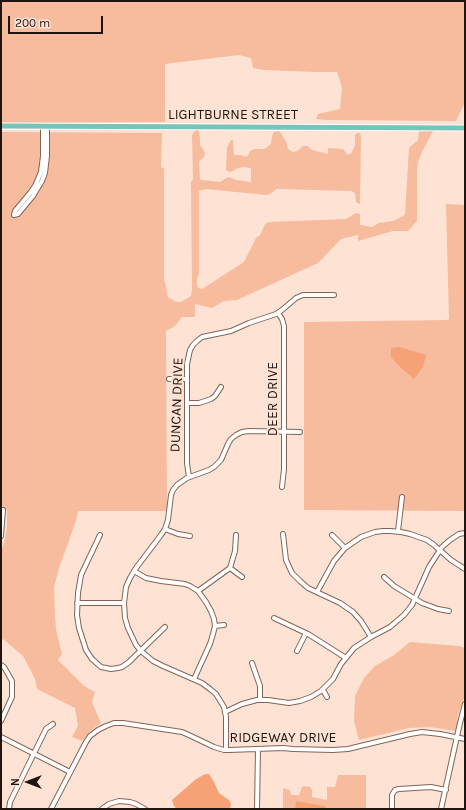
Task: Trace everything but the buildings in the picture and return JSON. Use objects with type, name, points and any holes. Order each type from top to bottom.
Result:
[{"type":"main road","name":"LIGHTBURNE STREET","points":[[1,126],[465,128]]},
{"type":"street","points":[[43,173],[15,211],[14,215],[18,214],[33,196],[42,181],[43,173],[43,130],[46,126]]},
{"type":"street","name":"DUNCAN DRIVE","points":[[189,477],[187,463],[188,357],[190,350],[197,341],[202,337],[238,329],[249,323],[278,313],[296,298],[303,295],[334,295]]},
{"type":"street","name":"DEER DRIVE","points":[[278,313],[284,326],[284,470],[282,487]]},
{"type":"street","points":[[169,379],[187,379]]},
{"type":"street","points":[[187,403],[199,403],[206,401],[215,396],[221,387]]},
{"type":"street","points":[[226,750],[227,722],[225,712],[216,694],[194,679],[160,665],[141,651],[134,640],[125,618],[124,603],[126,587],[134,571],[165,529],[168,520],[171,495],[173,490],[182,480],[214,467],[221,460],[231,439],[242,432],[300,432]]},
{"type":"street","points":[[398,531],[402,497]]},
{"type":"street","points":[[1,536],[3,510]]},
{"type":"street","points":[[165,529],[178,534],[190,536]]},
{"type":"street","points":[[317,592],[334,561],[345,548],[357,539],[368,534],[383,531],[398,531],[418,537],[434,545],[451,560],[465,569]]},
{"type":"street","points":[[225,712],[248,702],[260,700],[295,702],[311,697],[323,690],[333,679],[346,658],[359,644],[400,620],[415,598],[429,567],[440,550],[455,536],[465,533]]},
{"type":"street","points":[[283,534],[287,565],[292,573],[304,585],[343,605],[353,612],[371,637]]},
{"type":"street","points":[[100,535],[81,575],[77,603],[77,615],[83,643],[89,656],[101,667],[111,669],[118,668],[129,662],[165,627]]},
{"type":"street","points":[[198,591],[230,568],[235,551],[236,535]]},
{"type":"street","points":[[332,535],[345,548]]},
{"type":"street","points":[[230,568],[242,577]]},
{"type":"street","points":[[134,571],[146,578],[185,584],[198,591],[206,602],[211,611],[215,626],[210,644],[194,679]]},
{"type":"street","points":[[384,576],[394,586],[428,606],[449,611]]},
{"type":"street","points":[[77,603],[124,603]]},
{"type":"street","points":[[274,618],[321,641],[346,658]]},
{"type":"street","points":[[215,626],[224,625]]},
{"type":"street","points":[[297,651],[306,633]]},
{"type":"street","points":[[252,663],[260,686],[260,700]]},
{"type":"street","points":[[1,665],[4,667],[12,681],[12,697],[1,721]]},
{"type":"street","points":[[323,690],[328,698]]},
{"type":"street","points":[[441,809],[461,716],[465,704]]},
{"type":"street","name":"RIDGEWAY DRIVE","points":[[70,772],[83,746],[90,736],[98,730],[114,723],[182,732],[211,746],[226,750],[283,748],[333,750],[348,749],[422,732],[465,739]]},
{"type":"street","points":[[9,809],[10,802],[46,729],[52,724]]},
{"type":"street","points":[[1,738],[70,772],[51,809]]},
{"type":"street","points":[[257,809],[258,749]]},
{"type":"street","points":[[392,809],[392,795],[399,788],[431,788],[446,790]]},
{"type":"street","points":[[102,809],[109,804],[119,801],[130,802],[145,809]]},
{"type":"shaded area","points":[[1,1],[465,1],[465,102],[456,121],[316,119],[318,114],[340,109],[342,88],[337,72],[264,70],[253,68],[251,58],[239,55],[165,64],[165,122],[1,123]]},
{"type":"shaded area","points":[[196,129],[199,131],[200,145],[205,153],[204,157],[199,162],[200,179],[220,182],[229,177],[236,180],[251,182],[251,168],[238,168],[231,172],[227,171],[226,169],[227,148],[231,140],[233,140],[234,155],[247,157],[250,151],[254,149],[264,149],[271,144],[274,132],[279,131],[287,144],[288,149],[293,152],[297,151],[303,146],[308,146],[312,150],[328,154],[328,148],[343,149],[347,154],[351,154],[355,145],[355,135],[360,133],[361,137],[360,204],[356,202],[355,193],[351,191],[276,189],[272,193],[266,195],[206,189],[199,191],[199,274],[197,285],[198,288],[202,289],[244,262],[256,238],[260,235],[265,224],[269,222],[346,219],[356,213],[360,214],[360,225],[372,227],[379,223],[393,221],[405,215],[409,148],[418,140],[419,131],[433,131],[418,162],[417,221],[408,231],[393,231],[358,241],[358,235],[341,239],[318,263],[237,300],[224,301],[212,308],[195,304],[195,317],[182,317],[175,326],[166,331],[167,511],[78,511],[54,587],[56,629],[62,654],[58,660],[84,686],[95,692],[92,702],[101,723],[90,731],[82,741],[72,737],[78,726],[75,708],[37,689],[35,679],[23,656],[3,639],[1,641],[1,552],[7,527],[7,510],[1,510],[1,132],[162,133],[161,168],[162,167],[164,169],[164,280],[168,297],[176,302],[181,302],[191,296],[192,291],[192,135]]},
{"type":"shaded area","points":[[446,204],[465,205],[465,511],[304,510],[304,322],[449,319]]},
{"type":"shaded area","points":[[400,347],[426,355],[423,367],[414,379],[391,357],[391,348]]},
{"type":"shaded area","points":[[410,642],[459,646],[465,648],[465,695],[458,715],[456,731],[430,727],[409,728],[359,740],[354,721],[355,696],[364,678],[375,666],[394,655]]},
{"type":"shaded area","points":[[209,774],[219,793],[230,801],[230,809],[177,809],[172,800],[195,780]]},
{"type":"shaded area","points":[[338,775],[366,775],[366,809],[328,809],[297,801],[295,809],[283,809],[283,788],[290,790],[291,795],[299,795],[302,787],[310,787],[312,790],[312,797],[327,800],[327,787],[335,787]]},
{"type":"shaded area","points":[[297,801],[324,806],[328,809],[295,809]]}]
